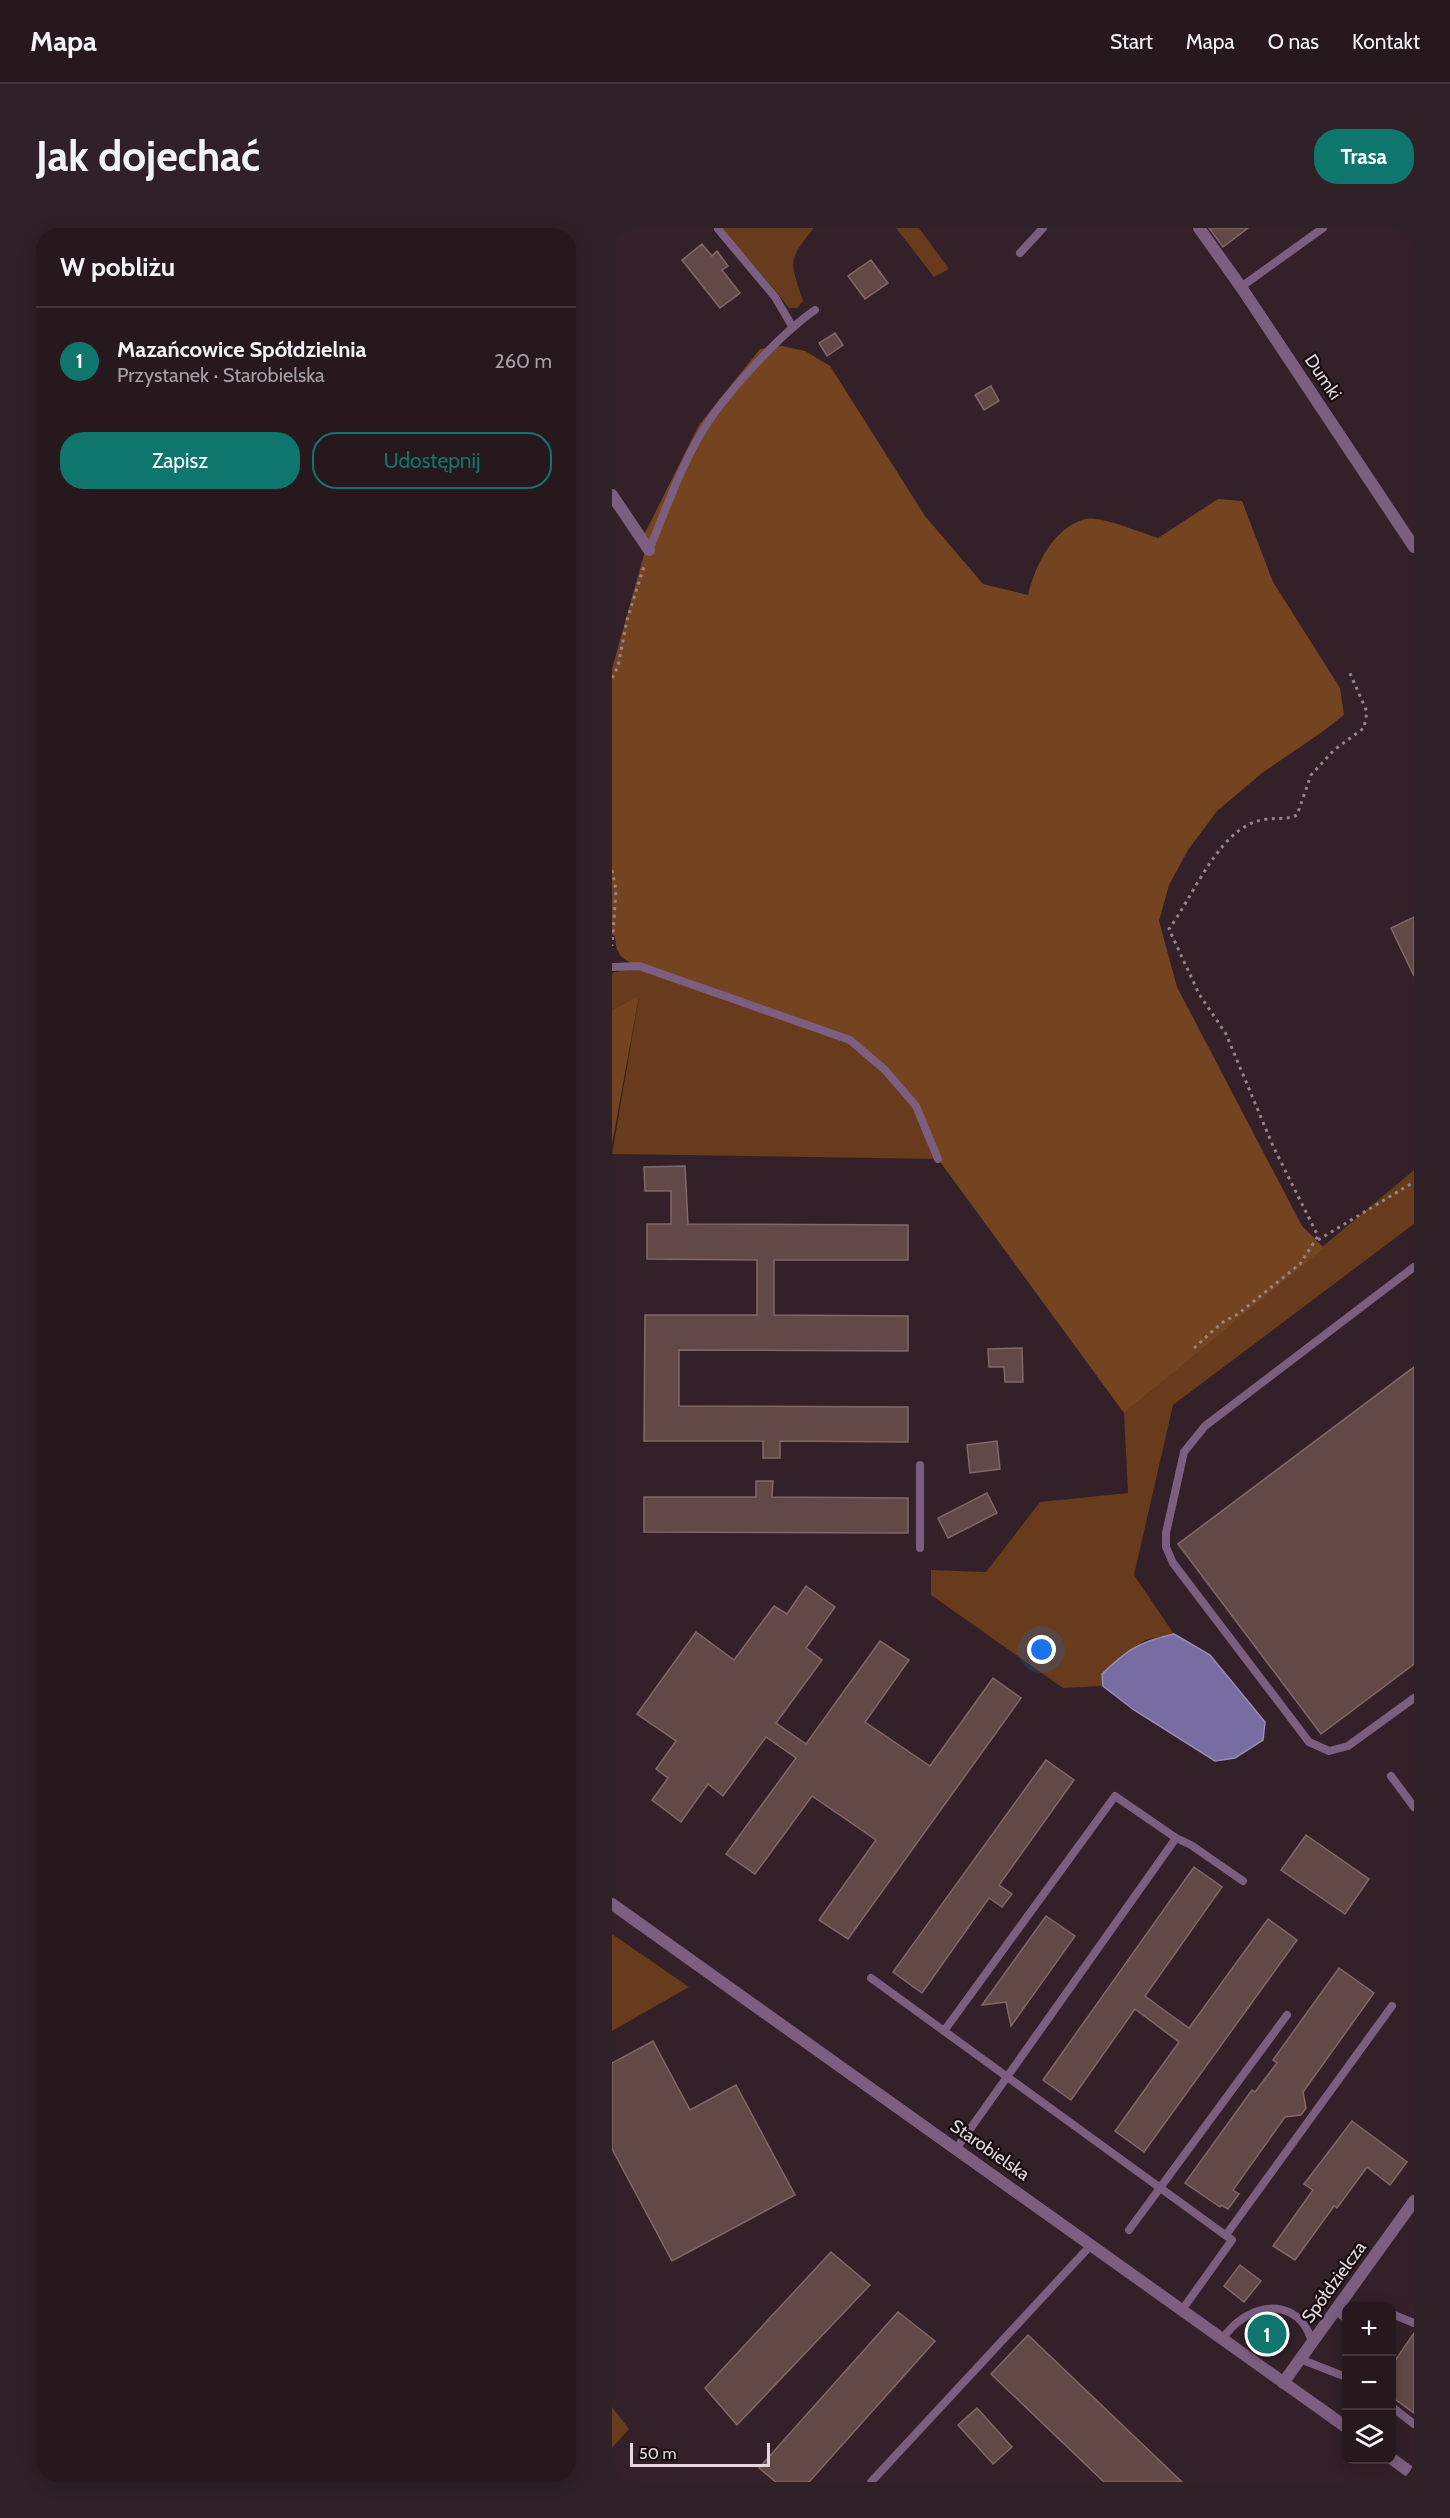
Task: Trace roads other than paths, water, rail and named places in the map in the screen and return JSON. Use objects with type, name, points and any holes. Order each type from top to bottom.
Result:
[{"type":"street","name":"Dumki","points":[[1199,228],[1241,287],[1414,547]]},
{"type":"street","points":[[612,495],[649,550]]},
{"type":"street","name":"Starobielska","points":[[612,1904],[1342,2424]]},
{"type":"street","name":"Spółdzielcza","points":[[1283,2383],[1414,2201]]},
{"type":"street","points":[[1396,2462],[1414,2474]]},
{"type":"lane","points":[[1020,253],[1043,228]]},
{"type":"lane","points":[[1241,287],[1323,228]]},
{"type":"lane","points":[[718,229],[775,297],[792,326]]},
{"type":"lane","points":[[649,550],[699,436],[722,405],[792,326],[815,310]]},
{"type":"lane","points":[[612,968],[639,966],[850,1040],[885,1070],[916,1106],[938,1159]]},
{"type":"lane","points":[[1414,1267],[1205,1426],[1184,1452],[1166,1533],[1166,1547],[1173,1563],[1309,1742],[1329,1752],[1348,1746],[1414,1698]]},
{"type":"lane","points":[[920,1465],[920,1548]]},
{"type":"lane","points":[[1391,1776],[1414,1807]]},
{"type":"lane","points":[[944,2031],[1115,1796],[1243,1881]]},
{"type":"lane","points":[[956,2149],[1176,1838]]},
{"type":"lane","points":[[871,1978],[1232,2240],[1182,2310]]},
{"type":"lane","points":[[1226,2235],[1392,2006]]},
{"type":"lane","points":[[1129,2230],[1287,2015]]},
{"type":"lane","points":[[871,2482],[1091,2245]]},
{"type":"lane","points":[[1222,2339],[1238,2321],[1259,2311],[1279,2309],[1294,2313],[1307,2326],[1312,2342]]},
{"type":"lane","points":[[1335,2310],[1342,2315]]},
{"type":"lane","points":[[1396,2316],[1414,2324]]},
{"type":"lane","points":[[1300,2359],[1342,2375]]},
{"type":"lane","points":[[1396,2410],[1414,2424]]},
{"type":"lane","points":[[1407,2482],[1414,2474]]},
{"type":"place","name":"Mazańcowice Spółdzielnia","points":[[1267,2334]]}]
